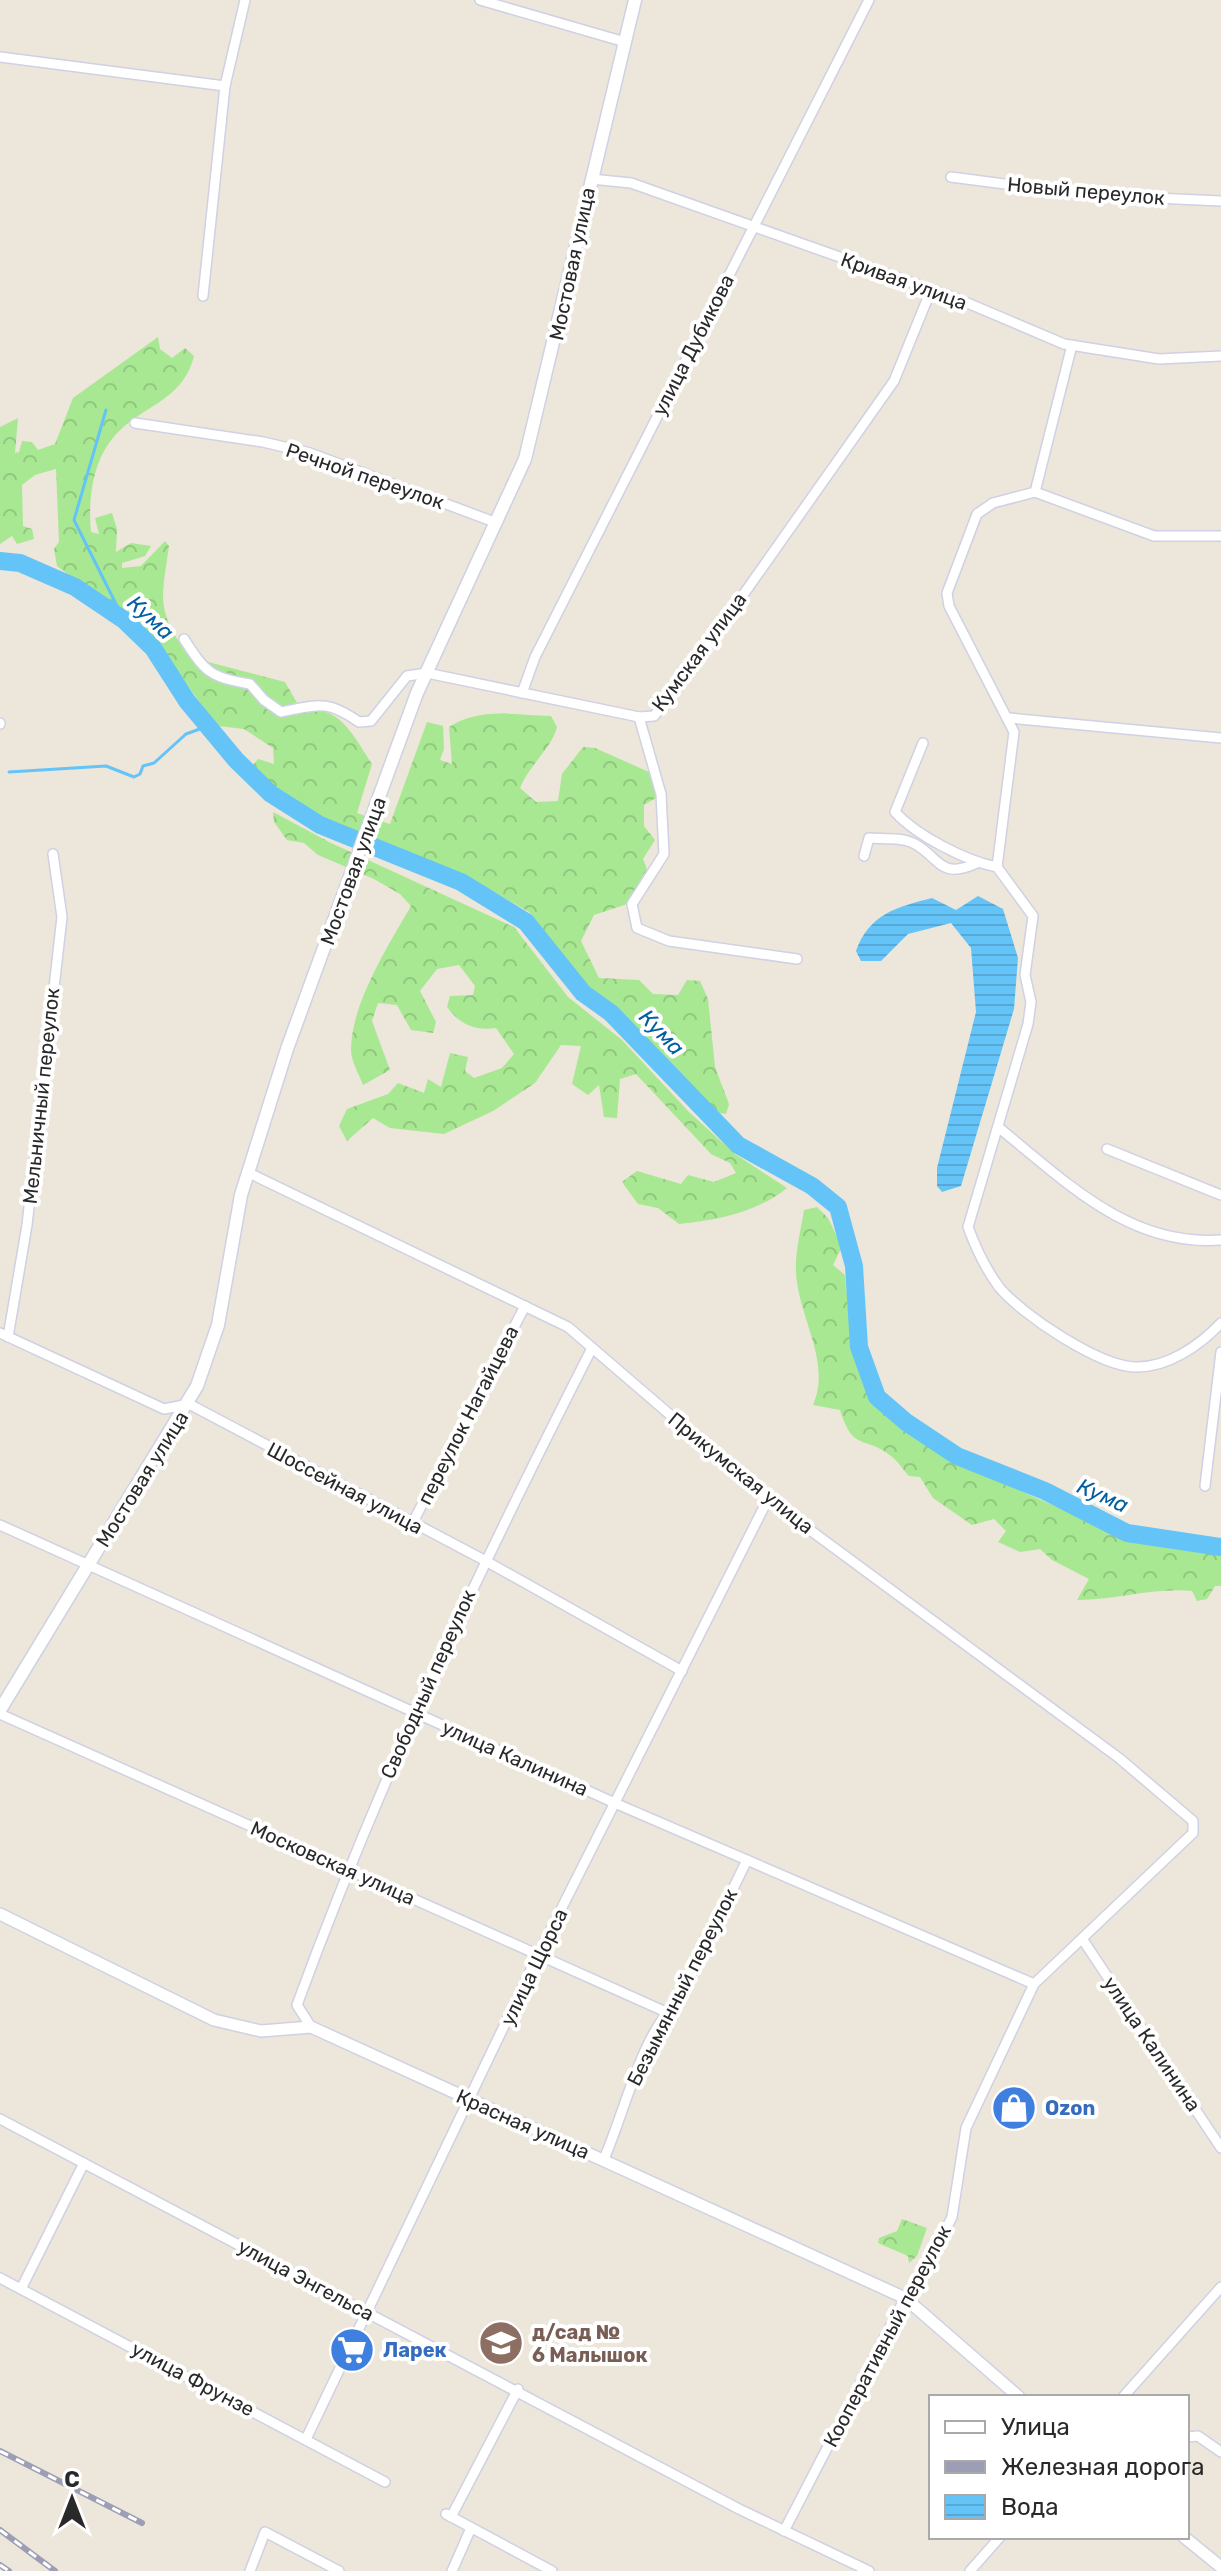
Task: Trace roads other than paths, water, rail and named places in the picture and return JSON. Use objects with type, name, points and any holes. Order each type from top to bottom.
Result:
[{"type":"main road","name":"Мостовая улица","points":[[0,1712],[189,1404],[218,1325],[247,1172],[287,1049],[417,693],[525,459],[635,0]]},
{"type":"street","points":[[203,296],[225,86],[245,0]]},
{"type":"street","points":[[480,0],[625,42]]},
{"type":"street","name":"улица Дубикова","points":[[522,693],[535,657],[869,0]]},
{"type":"street","points":[[0,57],[225,86]]},
{"type":"street","name":"Новый переулок","points":[[951,177],[1089,195],[1221,201]]},
{"type":"street","name":"Кривая улица","points":[[591,179],[631,183],[931,290],[1072,345],[1159,359],[1221,356]]},
{"type":"street","name":"Кумская улица","points":[[797,959],[669,941],[637,928],[632,904],[664,854],[661,794],[639,717],[654,716],[676,690],[894,381],[931,290]]},
{"type":"street","points":[[1035,492],[1072,345]]},
{"type":"street","name":"Речной переулок","points":[[135,423],[263,442],[310,453],[497,523]]},
{"type":"street","points":[[997,867],[1014,732],[949,606],[947,593],[977,514],[993,503],[1035,492],[1154,536],[1221,536]]},
{"type":"street","points":[[184,639],[205,671],[218,678],[250,684],[264,700],[281,712],[319,703],[339,708],[359,722],[371,721],[407,676],[427,673],[639,717]]},
{"type":"street","points":[[1009,718],[1221,738]]},
{"type":"street","points":[[923,743],[895,812],[977,863],[997,867],[1033,916],[1025,975],[1031,1002],[1028,1024],[968,1227],[978,1255],[1001,1290],[1073,1344],[1133,1367],[1156,1365],[1176,1356],[1205,1339],[1221,1323]]},
{"type":"street","points":[[864,856],[869,838],[916,844],[931,860],[947,867],[961,870],[977,863]]},
{"type":"street","name":"Мельничный переулок","points":[[4,1335],[27,1225],[62,917],[53,854]]},
{"type":"street","points":[[998,1127],[1090,1201],[1147,1232],[1174,1240],[1221,1240]]},
{"type":"street","points":[[1107,1149],[1221,1195]]},
{"type":"street","name":"Прикумская улица","points":[[247,1172],[568,1327],[768,1499],[1182,1808],[1193,1821],[1193,1833]]},
{"type":"street","name":"переулок Нагайцева","points":[[412,1524],[525,1306]]},
{"type":"street","name":"Шоссейная улица","points":[[4,1335],[164,1409],[189,1404],[484,1560],[682,1671]]},
{"type":"street","name":"Свободный переулок","points":[[311,2027],[297,2005],[347,1869],[413,1712],[484,1560],[592,1348]]},
{"type":"street","points":[[1205,1486],[1221,1352]]},
{"type":"street","name":"улица Щорса","points":[[306,2439],[539,1953],[617,1804],[768,1499]]},
{"type":"street","name":"улица Калинина","points":[[0,1525],[617,1804],[1034,1984]]},
{"type":"street","name":"Московская улица","points":[[0,1712],[666,2012]]},
{"type":"street","name":"Кооперативный переулок","points":[[784,2531],[905,2298],[920,2280],[952,2217],[966,2128],[1034,1984],[1193,1833]]},
{"type":"street","name":"Безымянный переулок","points":[[603,2161],[616,2133],[628,2092],[666,2012],[678,2002],[747,1860]]},
{"type":"street","name":"Красная улица","points":[[0,1914],[214,2020],[261,2031],[311,2027],[905,2298],[1017,2395]]},
{"type":"street","name":"улица Калинина","points":[[1083,1940],[1221,2148]]},
{"type":"street","name":"улица Энгельса","points":[[0,2119],[784,2531],[869,2571]]},
{"type":"street","points":[[21,2289],[84,2163]]},
{"type":"street","name":"улица Фрунзе","points":[[0,2278],[385,2482]]},
{"type":"street","points":[[1125,2395],[1221,2287]]},
{"type":"street","points":[[518,2389],[448,2516],[552,2571]]},
{"type":"street","points":[[1189,2437],[1198,2436],[1221,2452]]},
{"type":"street","points":[[452,2571],[471,2528]]},
{"type":"street","points":[[250,2571],[265,2532],[339,2571]]},
{"type":"street","points":[[970,2571],[998,2539]]},
{"type":"street","points":[[1186,2539],[1221,2567]]},
{"type":"water","points":[[978,896],[1003,909],[1018,958],[1014,1009],[961,1186],[942,1192],[937,1186],[937,1168],[976,1012],[971,948],[951,923],[908,934],[881,961],[861,961],[856,951],[868,928],[896,909],[932,898],[956,910]]},
{"type":"waterway","points":[[106,410],[74,520],[124,620]]},
{"type":"waterway","name":"Кума","points":[[0,561],[20,563],[75,587],[124,620],[153,648],[187,701],[236,760],[271,794],[320,825],[461,882],[526,922],[583,993],[611,1013],[738,1145],[812,1186],[838,1207],[854,1266],[859,1347],[877,1397],[906,1422],[957,1456],[1045,1491],[1127,1533],[1221,1547]]},
{"type":"waterway","points":[[9,772],[106,766],[134,777],[140,774],[143,766],[154,763],[186,734],[208,726]]},
{"type":"railway","points":[[0,2451],[142,2523]]},
{"type":"railway","points":[[0,2530],[55,2571]]},
{"type":"railway","points":[[0,2565],[9,2571]]},
{"type":"place","name":"Ozon","points":[[1014,2108]]},
{"type":"place","name":"д/сад № 6 Малышок","points":[[501,2343]]},
{"type":"place","name":"Ларек","points":[[352,2350]]}]
